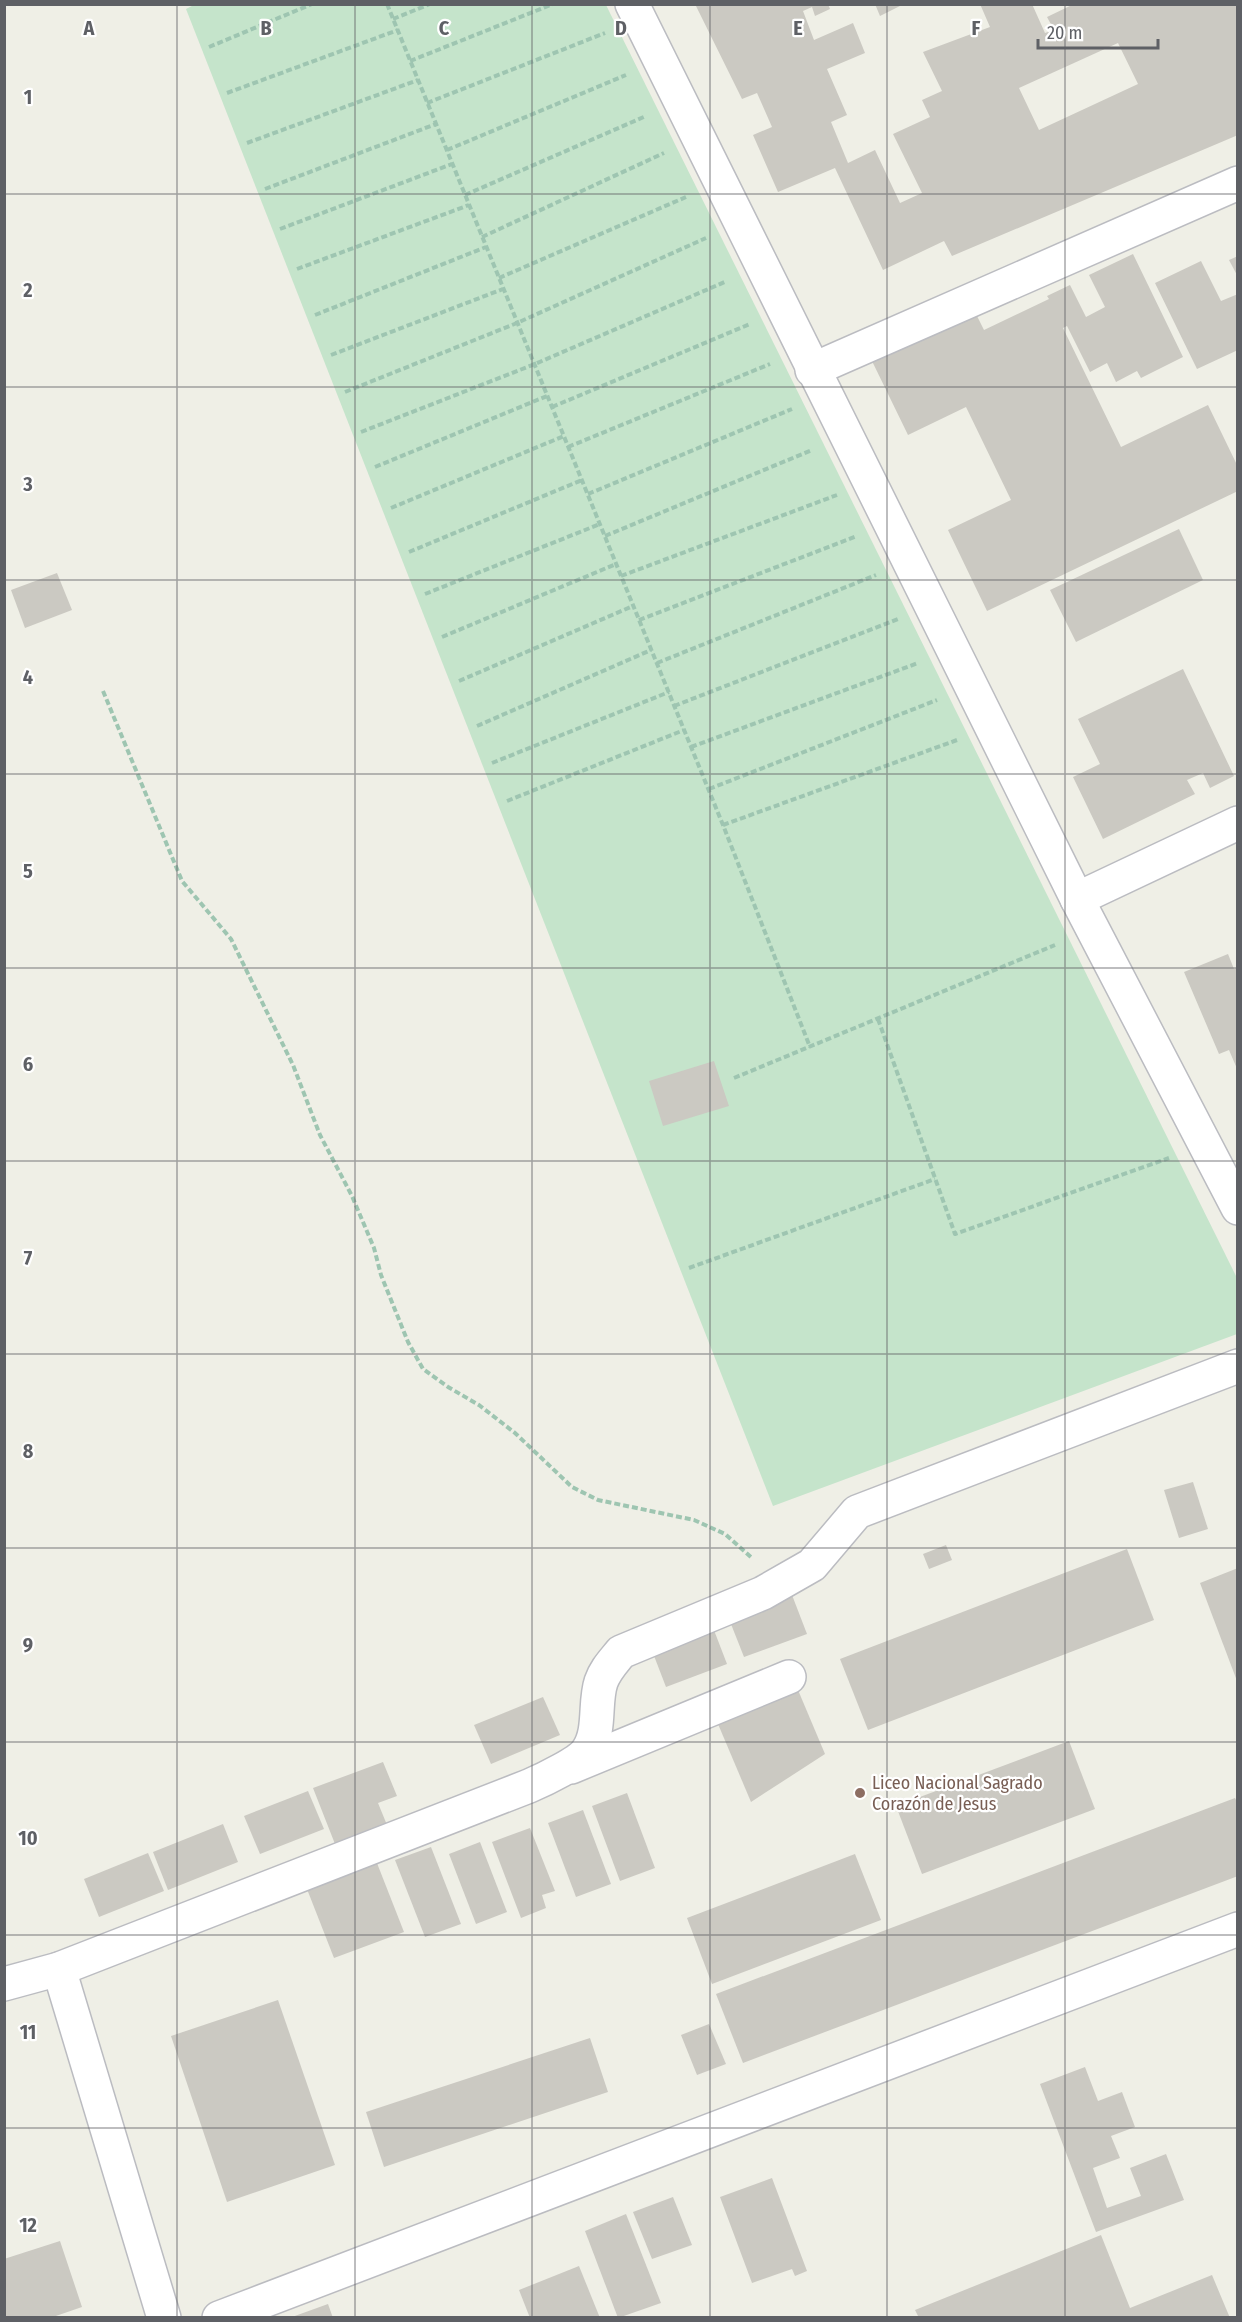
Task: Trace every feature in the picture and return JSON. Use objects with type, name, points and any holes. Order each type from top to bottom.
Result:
[{"type":"street","points":[[632,4],[1077,899],[1238,1208]]},
{"type":"street","points":[[812,370],[1238,183]]},
{"type":"street","points":[[1077,899],[1238,823]]},
{"type":"street","points":[[559,1772],[588,1751],[598,1717],[600,1684],[608,1667],[621,1652],[763,1593],[812,1564],[857,1512],[1238,1366]]},
{"type":"street","points":[[4,1984],[59,1969],[529,1786],[789,1677]]},
{"type":"street","points":[[219,2318],[1238,1929]]},
{"type":"street","points":[[59,1969],[164,2318]]},
{"type":"path","points":[[209,47],[312,4]]},
{"type":"path","points":[[387,4],[709,789],[810,1047]]},
{"type":"path","points":[[393,19],[430,4]]},
{"type":"path","points":[[410,61],[553,4]]},
{"type":"path","points":[[227,93],[398,30]]},
{"type":"path","points":[[427,103],[609,32]]},
{"type":"path","points":[[447,150],[629,73]]},
{"type":"path","points":[[247,143],[418,80]]},
{"type":"path","points":[[465,195],[649,114]]},
{"type":"path","points":[[265,189],[436,124]]},
{"type":"path","points":[[482,237],[668,152]]},
{"type":"path","points":[[280,229],[452,164]]},
{"type":"path","points":[[499,278],[690,195]]},
{"type":"path","points":[[297,269],[469,205]]},
{"type":"path","points":[[345,392],[517,323],[710,237]]},
{"type":"path","points":[[315,315],[486,247]]},
{"type":"path","points":[[361,432],[535,364],[731,279]]},
{"type":"path","points":[[331,355],[503,289]]},
{"type":"path","points":[[552,407],[752,323]]},
{"type":"path","points":[[568,447],[772,363]]},
{"type":"path","points":[[375,467],[547,396]]},
{"type":"path","points":[[588,494],[794,408]]},
{"type":"path","points":[[391,508],[564,436]]},
{"type":"path","points":[[605,536],[814,449]]},
{"type":"path","points":[[409,552],[582,480]]},
{"type":"path","points":[[621,576],[837,495]]},
{"type":"path","points":[[425,594],[600,524]]},
{"type":"path","points":[[639,620],[857,536]]},
{"type":"path","points":[[442,637],[616,564]]},
{"type":"path","points":[[657,663],[876,575]]},
{"type":"path","points":[[459,681],[633,606]]},
{"type":"path","points":[[674,706],[898,619]]},
{"type":"path","points":[[477,726],[651,650]]},
{"type":"path","points":[[691,747],[920,663]]},
{"type":"path","points":[[103,691],[182,881],[231,939],[293,1065],[320,1135],[352,1196],[374,1248],[381,1275],[408,1342],[423,1369],[478,1405],[515,1433],[572,1486],[598,1500],[694,1520],[725,1534],[755,1562],[763,1593]]},
{"type":"path","points":[[492,763],[669,692]]},
{"type":"path","points":[[709,789],[938,700]]},
{"type":"path","points":[[507,801],[684,730]]},
{"type":"path","points":[[723,825],[957,740]]},
{"type":"path","points":[[734,1078],[1055,945]]},
{"type":"path","points":[[878,1019],[955,1234],[1170,1157]]},
{"type":"path","points":[[690,1268],[934,1179]]},
{"type":"green space","points":[[196,4],[606,5],[1237,1278],[1237,1334],[773,1506],[186,9]]},
{"type":"building","points":[[695,4],[828,4],[830,9],[815,16],[812,7],[803,11],[814,40],[853,23],[865,53],[827,69],[847,115],[831,122],[848,163],[875,150],[900,203],[922,193],[893,134],[930,117],[922,100],[942,91],[923,52],[990,27],[980,4],[1032,4],[1045,33],[1054,30],[1047,17],[1074,4],[1238,4],[1238,135],[952,256],[944,241],[883,270],[835,168],[778,192],[753,135],[772,127],[757,93],[742,99]],"holes":[[[1118,43],[1138,84],[1039,130],[1019,88]]]},
{"type":"building","points":[[875,4],[904,4],[880,16]]},
{"type":"building","points":[[1133,254],[1183,357],[1141,378],[1137,371],[1116,382],[1107,363],[1090,372],[1067,326],[1063,328],[1121,447],[1208,405],[1238,467],[1238,491],[987,611],[948,530],[1011,500],[966,407],[908,435],[871,359],[974,310],[984,330],[1049,299],[1047,296],[1070,285],[1086,317],[1105,307],[1089,275]]},
{"type":"building","points":[[1238,256],[1238,277],[1229,260]]},
{"type":"building","points":[[1201,261],[1221,301],[1238,294],[1238,350],[1197,369],[1155,283]]},
{"type":"building","points":[[1179,529],[1203,580],[1076,642],[1050,590]]},
{"type":"building","points":[[57,573],[72,610],[25,628],[11,590]]},
{"type":"building","points":[[1183,669],[1234,776],[1210,788],[1203,773],[1187,780],[1195,794],[1103,839],[1073,777],[1100,764],[1078,719]]},
{"type":"building","points":[[1228,954],[1234,969],[1238,968],[1238,1071],[1229,1050],[1219,1054],[1184,972]]},
{"type":"building","points":[[714,1061],[729,1106],[663,1126],[649,1081]]},
{"type":"building","points":[[1193,1482],[1208,1529],[1179,1538],[1164,1490]]},
{"type":"building","points":[[946,1545],[952,1560],[929,1569],[923,1554]]},
{"type":"building","points":[[1127,1549],[1154,1620],[868,1730],[840,1659]]},
{"type":"building","points":[[1238,1568],[1238,1680],[1237,1681],[1200,1583]]},
{"type":"building","points":[[792,1595],[807,1634],[744,1657],[729,1619]]},
{"type":"building","points":[[712,1625],[727,1664],[666,1687],[651,1648]]},
{"type":"building","points":[[798,1690],[825,1754],[751,1802],[718,1724]]},
{"type":"building","points":[[543,1697],[560,1735],[491,1764],[474,1725]]},
{"type":"building","points":[[1069,1741],[1095,1809],[922,1874],[896,1806]]},
{"type":"building","points":[[383,1762],[397,1796],[378,1803],[387,1825],[335,1844],[313,1788]]},
{"type":"building","points":[[308,1791],[324,1829],[260,1854],[244,1816]]},
{"type":"building","points":[[627,1793],[655,1868],[620,1881],[592,1806]]},
{"type":"building","points":[[1235,1798],[1238,1804],[1238,1876],[743,2063],[716,1994]]},
{"type":"building","points":[[583,1810],[611,1884],[576,1897],[548,1823]]},
{"type":"building","points":[[223,1824],[238,1862],[168,1890],[153,1852]]},
{"type":"building","points":[[530,1828],[555,1891],[542,1895],[546,1908],[521,1918],[492,1842]]},
{"type":"building","points":[[480,1842],[507,1912],[476,1924],[449,1854]]},
{"type":"building","points":[[431,1847],[461,1924],[425,1937],[395,1860]]},
{"type":"building","points":[[148,1853],[164,1891],[99,1917],[84,1879]]},
{"type":"building","points":[[855,1854],[881,1920],[712,1984],[687,1918]]},
{"type":"building","points":[[375,1858],[404,1932],[334,1958],[305,1884]]},
{"type":"building","points":[[278,2000],[335,2165],[227,2202],[171,2036]]},
{"type":"building","points":[[709,2024],[726,2064],[697,2075],[681,2035]]},
{"type":"building","points":[[590,2038],[608,2092],[384,2167],[366,2112]]},
{"type":"building","points":[[1085,2067],[1098,2101],[1122,2092],[1135,2127],[1111,2136],[1120,2158],[1093,2168],[1107,2208],[1141,2196],[1130,2168],[1166,2154],[1184,2200],[1096,2232],[1040,2084]]},
{"type":"building","points":[[772,2178],[807,2271],[795,2276],[792,2269],[752,2283],[720,2197]]},
{"type":"building","points":[[673,2197],[692,2245],[652,2259],[633,2212]]},
{"type":"building","points":[[626,2214],[661,2303],[618,2318],[585,2231]]},
{"type":"building","points":[[1101,2235],[1130,2308],[1212,2275],[1230,2318],[919,2318],[915,2310]]},
{"type":"building","points":[[60,2241],[82,2307],[50,2318],[4,2318],[4,2259]]},
{"type":"building","points":[[579,2266],[600,2318],[530,2318],[519,2290]]},
{"type":"building","points":[[328,2304],[333,2318],[292,2318],[292,2317]]},
{"type":"place","name":"Liceo Nacional Sagrado Corazón de Jesus","points":[[860,1793]]}]
